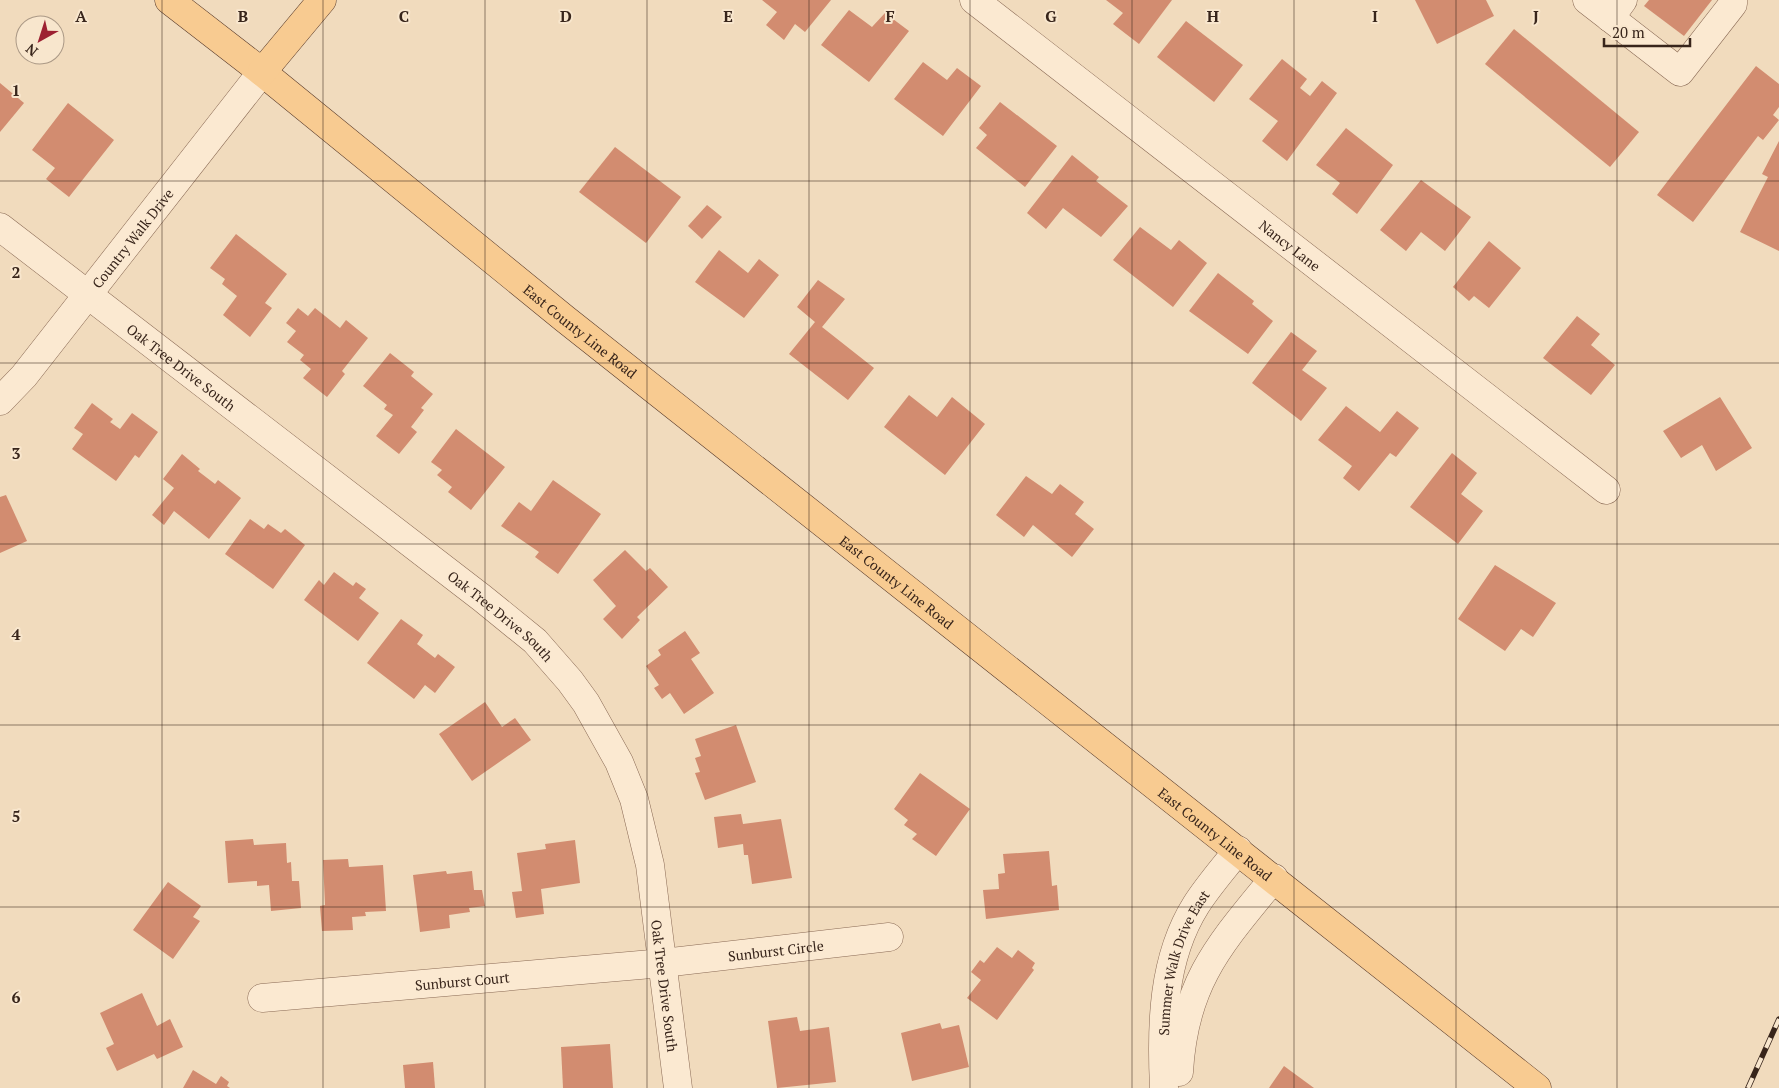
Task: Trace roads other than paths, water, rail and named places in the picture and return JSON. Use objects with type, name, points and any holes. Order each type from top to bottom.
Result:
[{"type":"main road","name":"East County Line Road","points":[[169,0],[262,72],[565,319],[1274,878],[1537,1088]]},
{"type":"main road","points":[[262,72],[322,0]]},
{"type":"street","name":"Nancy Lane","points":[[974,0],[1606,490]]},
{"type":"street","points":[[1587,0],[1617,9],[1680,72],[1733,4],[1733,0]]},
{"type":"street","name":"Country Walk Drive","points":[[0,401],[24,376],[262,72]]},
{"type":"street","name":"Oak Tree Drive South","points":[[0,227],[482,598],[534,641],[570,682],[607,737],[634,799],[650,865],[678,1088]]},
{"type":"street","name":"Summer Walk Drive East","points":[[1164,1088],[1162,1045],[1164,1001],[1180,937],[1196,906],[1238,850]]},
{"type":"street","name":"Summer Walk Drive East","points":[[1178,1088],[1180,1040],[1190,1003],[1204,972],[1221,943],[1274,878]]},
{"type":"street","name":"Sunburst Circle","points":[[663,963],[890,937]]},
{"type":"street","name":"Sunburst Court","points":[[262,998],[663,963]]},
{"type":"railway","points":[[1748,1088],[1779,1019]]}]
